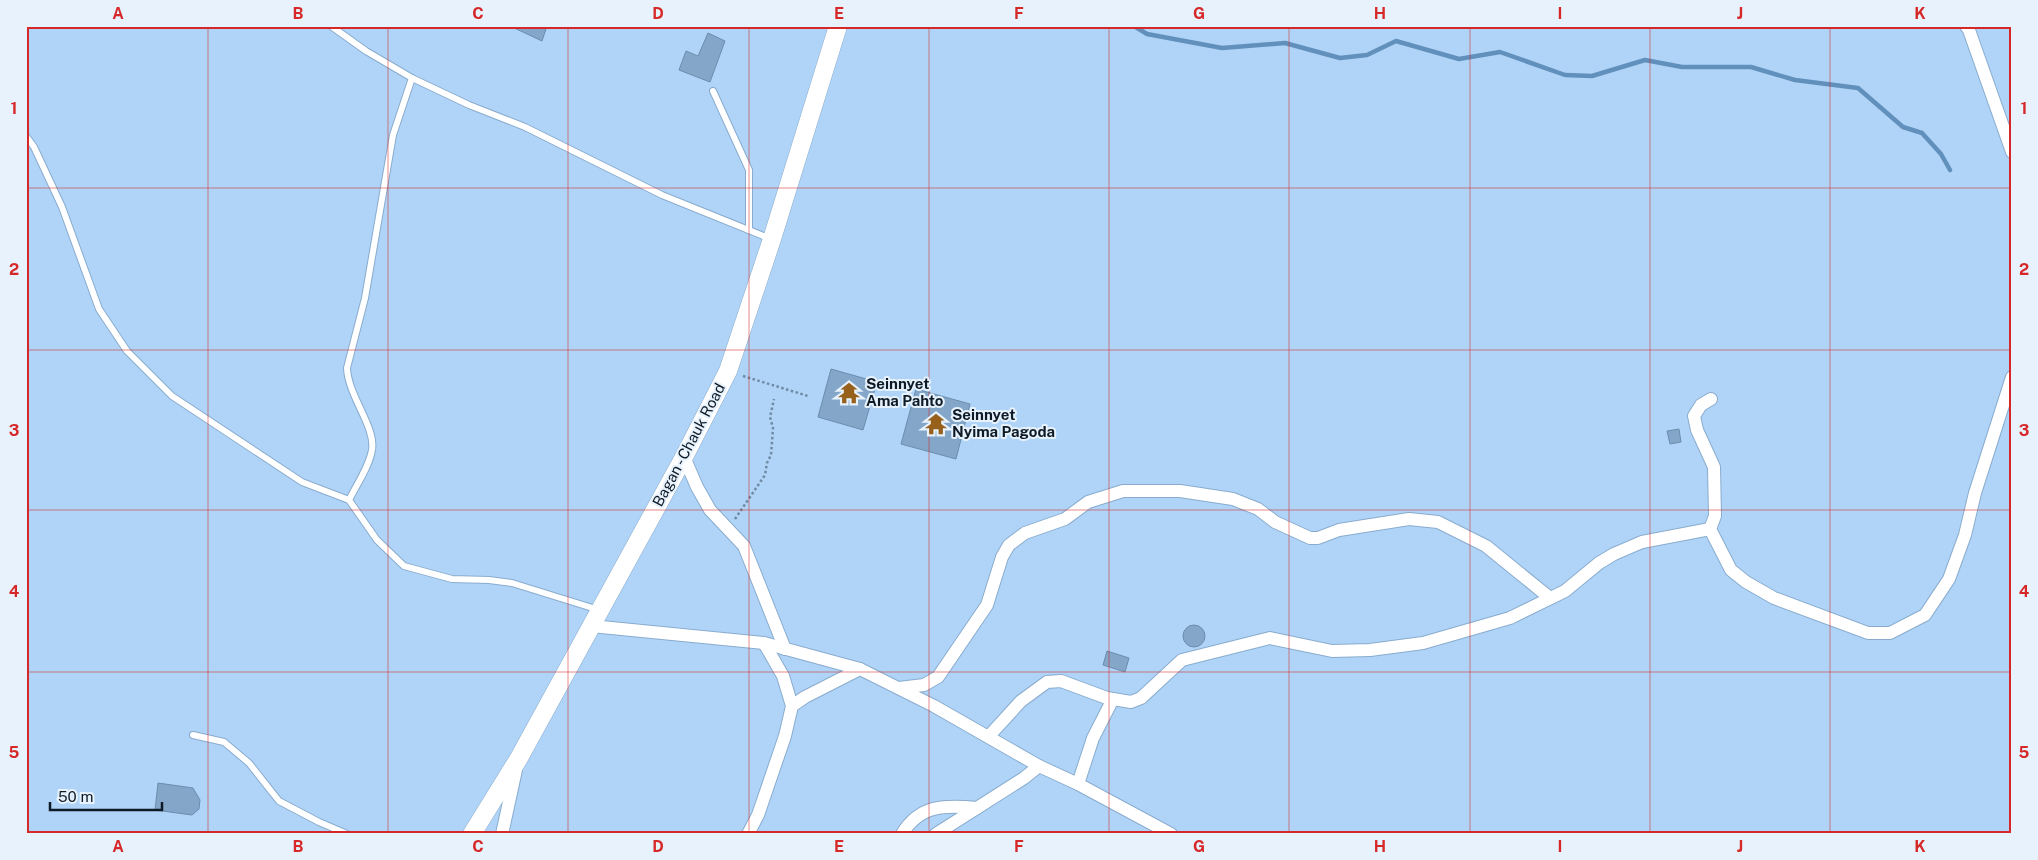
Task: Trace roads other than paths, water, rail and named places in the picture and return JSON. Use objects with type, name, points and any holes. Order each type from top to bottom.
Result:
[{"type":"main road","name":"Bagan - Chauk Road","points":[[472,834],[519,758],[684,457],[728,371],[772,239],[838,26]]},
{"type":"street","points":[[1966,26],[1973,39],[2012,152]]},
{"type":"street","points":[[1712,399],[1701,405],[1694,416],[1697,430],[1714,467],[1715,516],[1710,529],[1731,570],[1746,582],[1774,598],[1868,633],[1890,633],[1925,615],[1949,579],[1965,535],[1975,492],[2012,377]]},
{"type":"street","points":[[684,457],[710,510],[744,546],[785,650]]},
{"type":"street","points":[[899,688],[924,686],[938,677],[986,605],[1002,557],[1008,545],[1025,533],[1065,518],[1088,502],[1123,491],[1180,491],[1232,499],[1258,509],[1275,522],[1310,538],[1318,538],[1339,530],[1409,519],[1438,522],[1486,546],[1550,598]]},
{"type":"street","points":[[990,736],[1021,701],[1047,682],[1061,682],[1113,699],[1131,702],[1141,698],[1182,660],[1270,638],[1332,651],[1370,650],[1414,644],[1510,618],[1565,591],[1614,554],[1642,542],[1710,529]]},
{"type":"street","points":[[591,626],[764,643],[860,669],[990,736],[1039,766],[1078,784],[1171,834]]},
{"type":"street","points":[[748,834],[758,815],[792,706],[783,676],[764,643]]},
{"type":"street","points":[[792,706],[805,697],[860,669]]},
{"type":"street","points":[[1078,784],[1093,738],[1113,699]]},
{"type":"street","points":[[502,834],[519,758]]},
{"type":"street","points":[[936,834],[1024,778],[1039,766]]},
{"type":"street","points":[[902,834],[920,814],[945,805],[977,808]]},
{"type":"street","points":[[758,815],[759,834]]},
{"type":"lane","points":[[331,26],[366,51],[412,78],[469,105],[525,127],[662,195],[772,239]]},
{"type":"lane","points":[[349,500],[369,460],[372,437],[354,400],[346,368],[365,298],[393,135],[412,78]]},
{"type":"lane","points":[[713,91],[749,170],[749,230]]},
{"type":"lane","points":[[26,136],[34,147],[62,207],[99,309],[127,352],[172,396],[302,482],[349,500],[377,540],[404,566],[452,579],[489,580],[512,584],[600,610]]},
{"type":"lane","points":[[193,735],[224,742],[249,763],[280,801],[319,822],[348,834]]},
{"type":"waterway","points":[[1134,26],[1147,34],[1222,48],[1285,43],[1340,58],[1367,55],[1396,41],[1459,59],[1500,52],[1565,75],[1592,76],[1645,60],[1682,67],[1751,67],[1795,80],[1858,88],[1903,127],[1922,133],[1941,154],[1950,170]]},
{"type":"place","name":"Seinnyet Ama Pahto","points":[[849,393]]},
{"type":"place","name":"Seinnyet Nyima Pagoda","points":[[936,424]]}]
